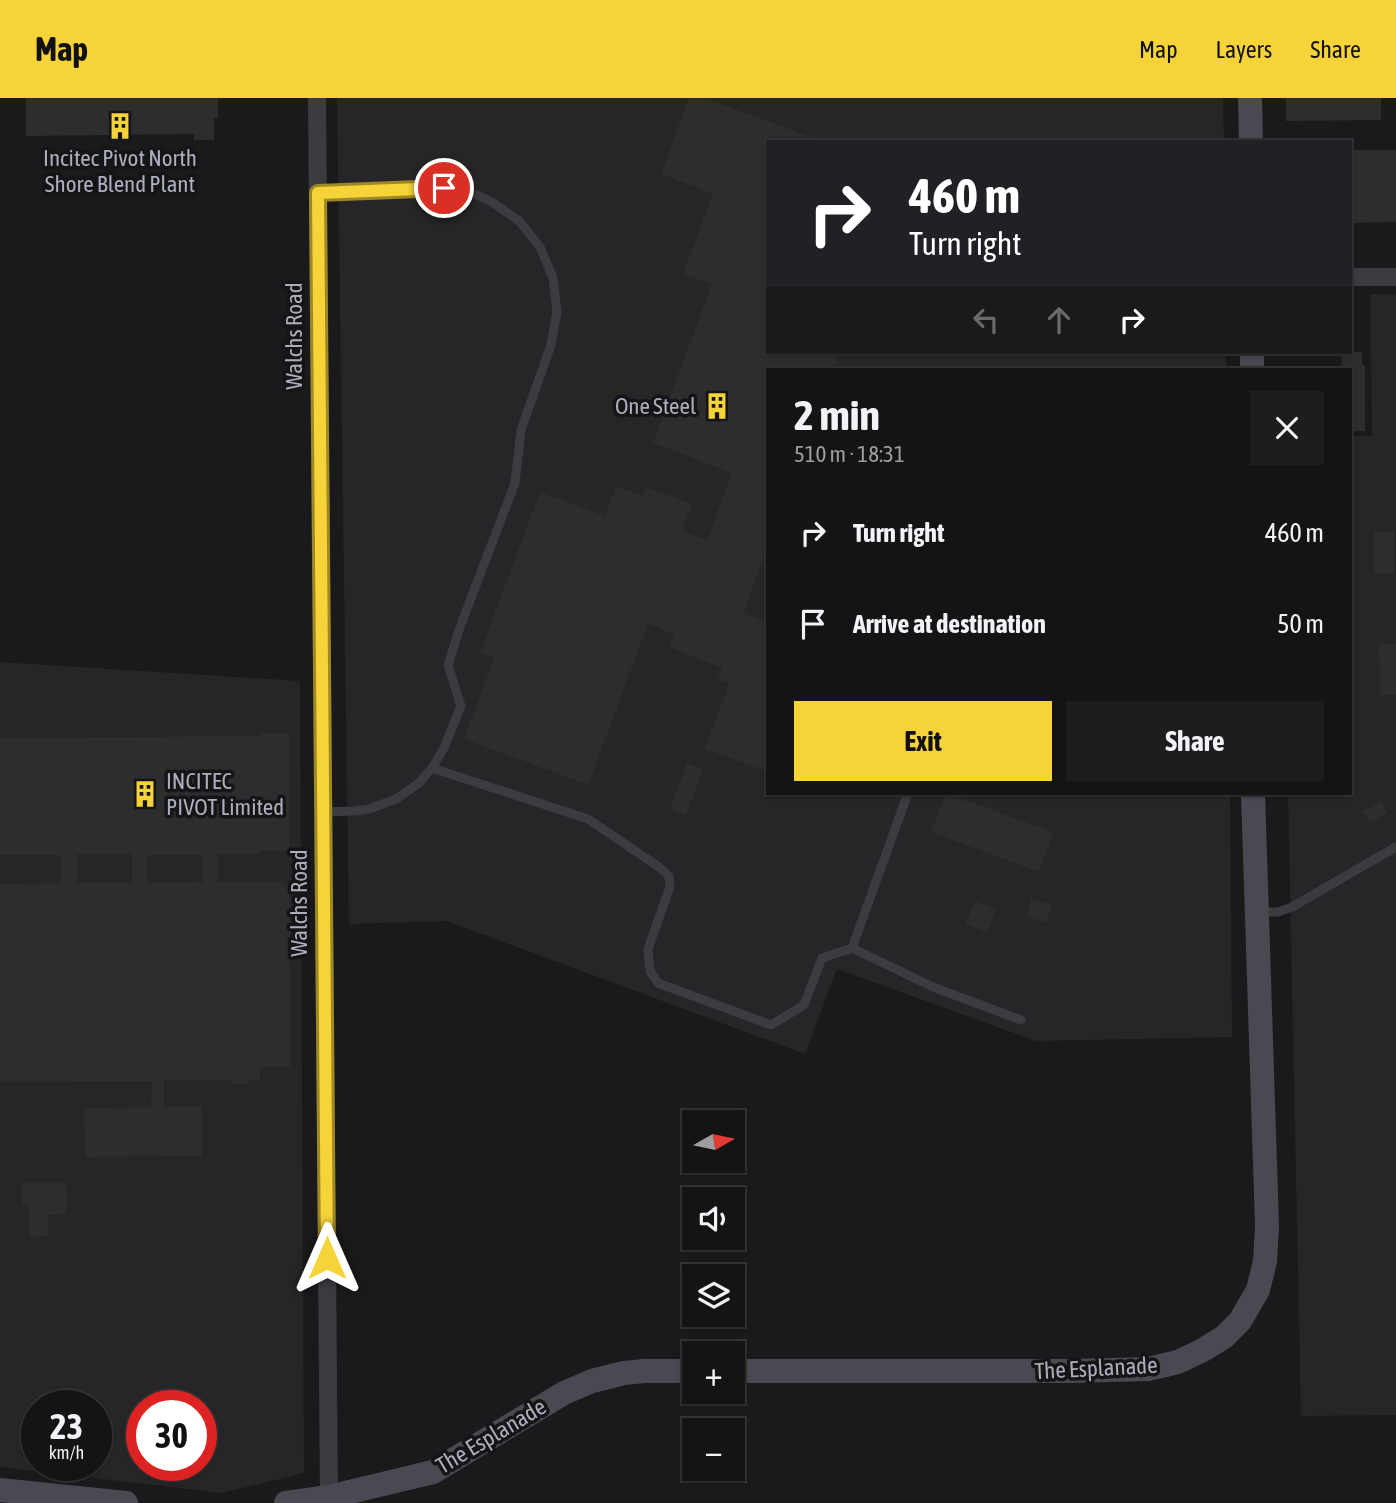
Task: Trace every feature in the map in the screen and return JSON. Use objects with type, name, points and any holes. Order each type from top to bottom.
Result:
[{"type":"street","name":"Walchs Road","points":[[317,98],[328,1497]]},
{"type":"street","points":[[1250,98],[1251,140]]},
{"type":"street","points":[[1352,277],[1396,278]]},
{"type":"street","name":"The Esplanade","points":[[745,1371],[1148,1369],[1178,1362],[1203,1350],[1224,1337],[1240,1321],[1258,1290],[1265,1261],[1267,1191],[1253,800]]},
{"type":"street","name":"The Esplanade","points":[[286,1503],[328,1497],[433,1472],[564,1393],[592,1381],[624,1373],[682,1371]]},
{"type":"street","points":[[0,1490],[126,1503]]},
{"type":"lane","points":[[318,193],[444,188],[477,195],[506,210],[525,227],[540,247],[553,278],[557,312],[551,345],[521,430],[515,483],[448,665],[461,706],[444,748],[432,768],[408,792],[383,805],[355,811],[323,812]]},
{"type":"lane","points":[[432,768],[588,819],[669,876],[670,887],[648,949],[650,971],[658,984],[771,1025],[804,1005],[822,958],[852,947],[933,986],[1021,1020]]},
{"type":"lane","points":[[852,947],[907,795]]},
{"type":"lane","points":[[1257,912],[1278,912],[1292,907],[1396,847]]},
{"type":"shaded area","points":[[337,98],[1223,98],[1224,140],[766,140],[766,354],[1226,354],[1226,368],[766,368],[766,795],[1230,795],[1232,1037],[1036,1041],[837,969],[805,1054],[447,921],[349,924]]},
{"type":"shaded area","points":[[1370,294],[1396,294],[1396,1415],[1301,1416],[1288,795],[1352,795],[1352,436],[1372,436]]},
{"type":"shaded area","points":[[0,662],[300,681],[304,1473],[222,1493],[112,1480],[112,1390],[21,1390],[21,1469],[0,1467]]},
{"type":"building","name":"Incitec Pivot North Shore Blend Plant","points":[[26,98],[218,98],[218,118],[214,118],[214,140],[194,140],[194,134],[26,136]]},
{"type":"building","name":"One Steel","points":[[689,98],[705,98],[819,140],[766,140],[766,354],[839,354],[833,368],[766,368],[766,550],[743,613],[766,622],[766,771],[705,749],[729,684],[718,680],[722,668],[669,647],[674,634],[648,624],[588,785],[464,739],[494,658],[480,653],[540,492],[605,516],[616,486],[643,496],[646,487],[692,504],[682,531],[707,540],[732,473],[653,443],[712,284],[683,274],[713,194],[661,174]]},
{"type":"building","points":[[1286,98],[1381,98],[1381,120],[1286,121]]},
{"type":"building","points":[[1352,150],[1396,150],[1396,222],[1352,223]]},
{"type":"building","points":[[1362,352],[1362,365],[1365,365],[1365,431],[1352,431],[1352,368],[1342,368],[1341,354]]},
{"type":"building","points":[[1374,532],[1394,532],[1394,573],[1374,573]]},
{"type":"building","points":[[1379,644],[1396,644],[1396,695],[1380,695]]},
{"type":"building","points":[[260,733],[289,733],[289,851],[218,854],[218,882],[290,884],[290,1067],[260,1067],[260,1080],[248,1080],[247,1084],[232,1084],[232,1080],[164,1080],[164,1107],[202,1106],[202,1156],[85,1157],[84,1108],[151,1107],[152,1081],[0,1082],[0,884],[61,883],[61,855],[0,855],[0,738],[260,736]],"holes":[[[77,854],[132,854],[132,883],[77,883]],[[147,855],[202,855],[203,882],[146,883]]]},
{"type":"building","points":[[687,763],[703,770],[686,815],[670,809]]},
{"type":"building","points":[[945,795],[951,795],[1053,832],[1039,872],[931,832]]},
{"type":"building","points":[[1381,801],[1388,813],[1370,823],[1363,811]]},
{"type":"building","points":[[1032,898],[1052,905],[1046,923],[1026,916]]},
{"type":"building","points":[[975,901],[996,909],[987,933],[965,924]]},
{"type":"building","points":[[22,1182],[66,1182],[67,1214],[48,1215],[48,1236],[29,1237],[29,1204],[22,1204]]},
{"type":"place","name":"Incitec Pivot North Shore Blend Plant","points":[[120,126]]},
{"type":"place","name":"One Steel","points":[[717,406]]},
{"type":"place","name":"INCITEC PIVOT Limited","points":[[145,794]]},
{"type":"route","points":[[327,1258],[318,193],[444,188]]}]
